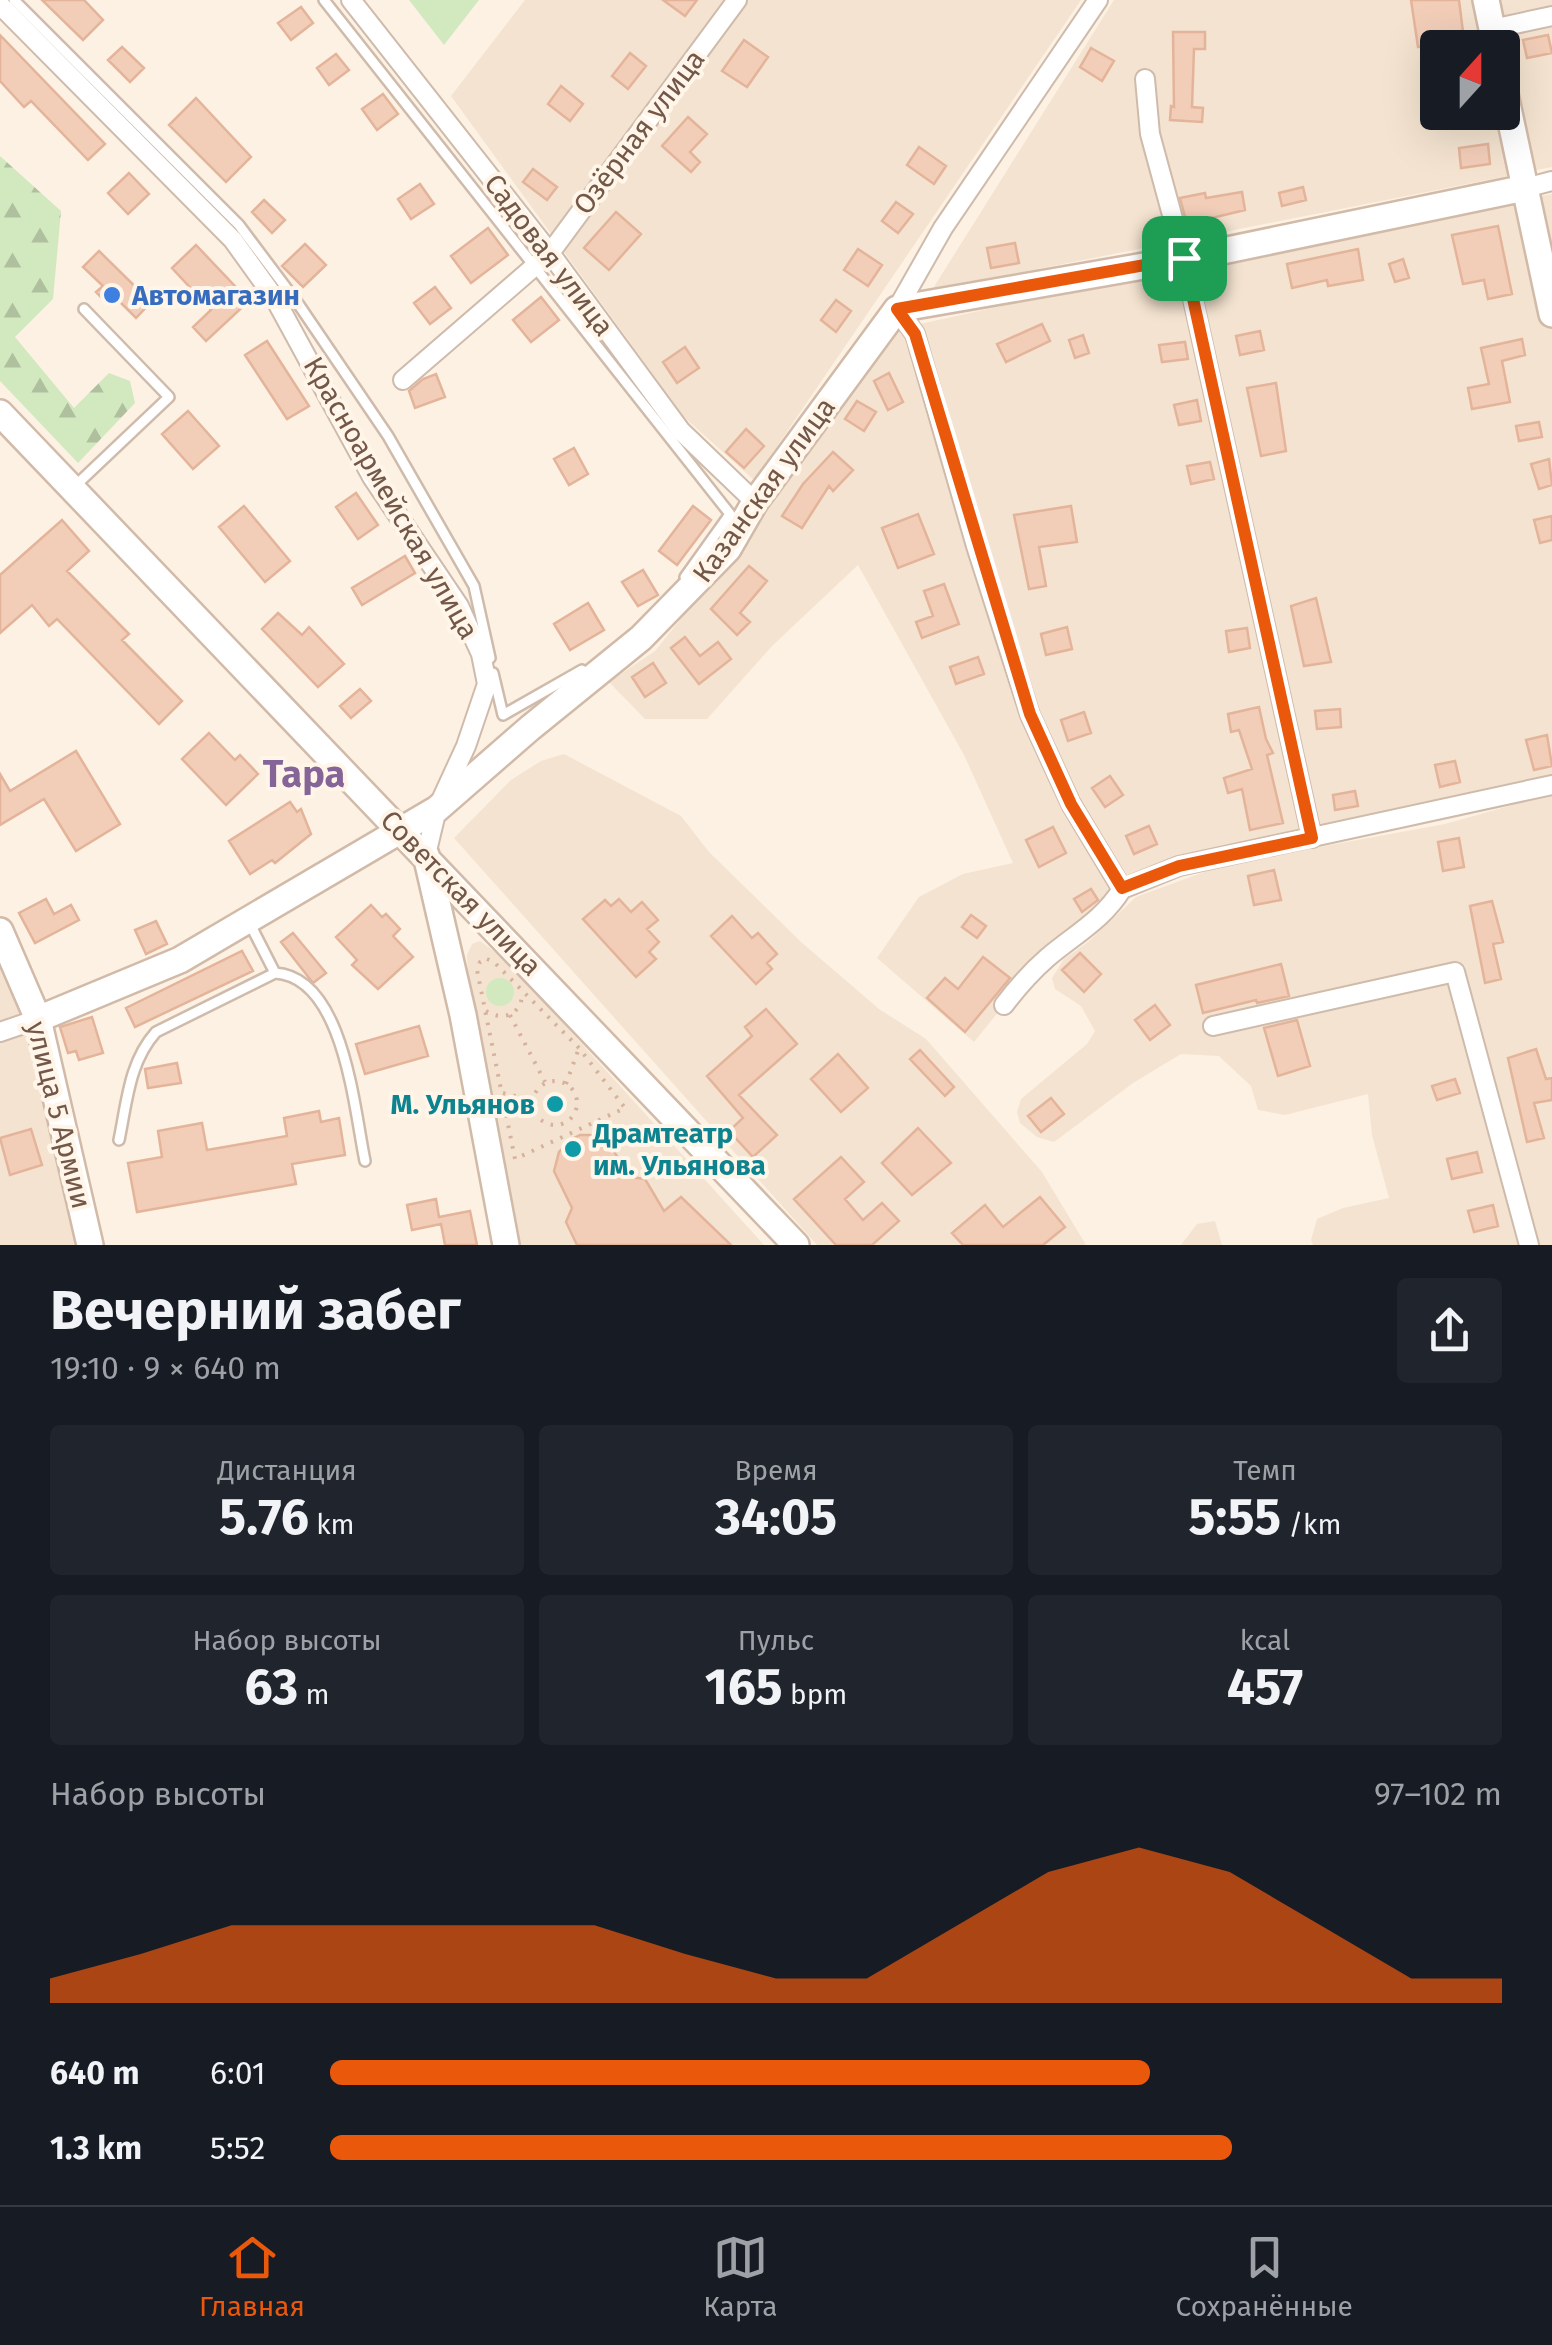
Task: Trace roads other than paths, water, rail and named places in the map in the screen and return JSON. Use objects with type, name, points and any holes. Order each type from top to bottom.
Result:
[{"type":"main road","points":[[1486,0],[1492,30]]},
{"type":"main road","points":[[1513,130],[1552,314]]},
{"type":"main road","points":[[897,309],[1184,258],[1525,188]]},
{"type":"main road","name":"Казанская улица","points":[[38,1019],[180,960],[437,809],[666,615],[728,549],[755,502],[897,309]]},
{"type":"main road","name":"Советская улица","points":[[0,414],[796,1245]]},
{"type":"main road","points":[[426,856],[463,1015],[506,1245]]},
{"type":"main road","name":"улица 5 Армии","points":[[0,930],[38,1019],[90,1245]]},
{"type":"street","name":"Садовая улица","points":[[351,0],[542,259],[681,432],[755,502]]},
{"type":"street","name":"Озёрная улица","points":[[403,380],[542,259],[737,0]]},
{"type":"street","points":[[1098,0],[943,228],[897,309],[915,334],[1030,714],[1071,804],[1122,888]]},
{"type":"street","name":"Красноармейская улица","points":[[0,5],[234,240],[274,296],[372,477],[459,606],[481,654],[488,684],[466,746],[437,809],[426,856]]},
{"type":"street","points":[[1515,30],[1552,16]]},
{"type":"street","points":[[1145,80],[1150,134],[1184,258],[1312,838]]},
{"type":"street","points":[[1525,188],[1552,181]]},
{"type":"street","points":[[1004,1006],[1020,984],[1048,958],[1110,909],[1122,888],[1179,866],[1552,785]]},
{"type":"street","points":[[1213,1026],[1455,972],[1529,1245]]},
{"type":"street","name":"Казанская улица","points":[[0,1032],[38,1019]]},
{"type":"lane","points":[[14,0],[240,225],[388,436],[474,586],[503,716],[576,674],[665,606],[730,514],[542,259],[324,0]]},
{"type":"lane","points":[[73,489],[168,397],[84,309]]},
{"type":"lane","points":[[249,922],[276,972]]},
{"type":"lane","points":[[119,1140],[133,1068],[141,1048],[156,1032],[276,972],[299,978],[322,1004],[342,1044],[365,1160]]},
{"type":"place","name":"Автомагазин","points":[[112,295]]},
{"type":"place","name":"М. Ульянов","points":[[555,1104]]},
{"type":"place","name":"Драмтеатр им. Ульянова","points":[[573,1149]]},
{"type":"district","name":"Тара","points":[[304,774]]}]
